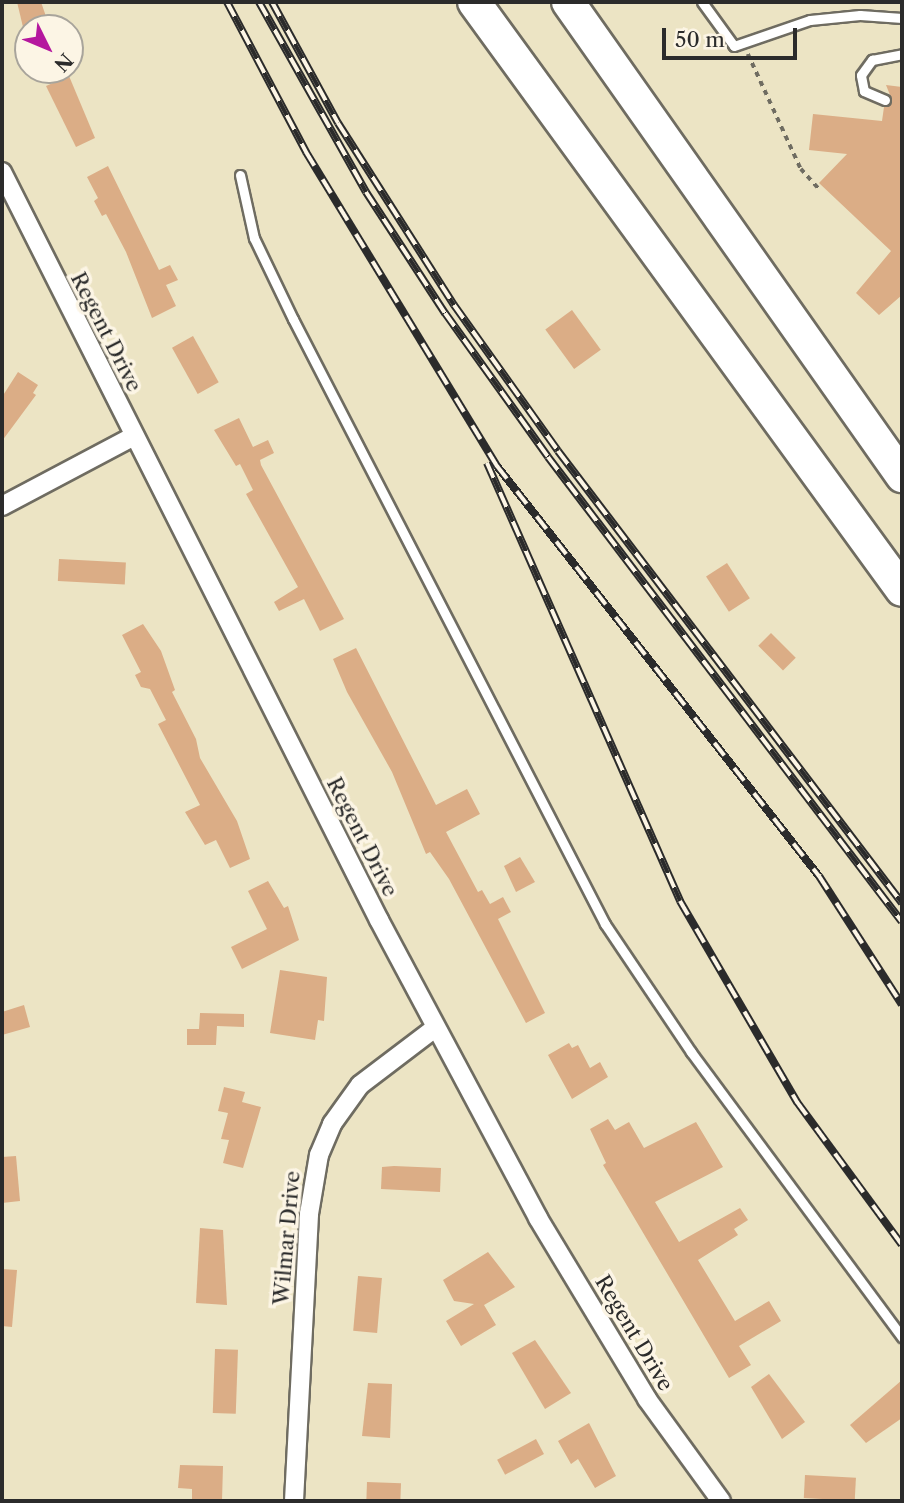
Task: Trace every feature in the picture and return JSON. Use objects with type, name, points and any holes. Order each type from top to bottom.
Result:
[{"type":"highway","points":[[474,2],[902,590]]},
{"type":"highway","points":[[568,2],[902,476]]},
{"type":"street","name":"Regent Drive","points":[[2,172],[435,1028],[538,1218],[648,1399],[721,1501]]},
{"type":"street","points":[[2,506],[134,436]]},
{"type":"street","name":"Wilmar Drive","points":[[294,1501],[309,1214],[319,1155],[332,1124],[360,1085],[435,1028]]},
{"type":"lane","points":[[704,2],[734,46],[836,16],[902,18]]},
{"type":"lane","points":[[885,100],[864,91],[861,75],[872,60],[902,54],[902,48]]},
{"type":"lane","points":[[240,175],[254,238],[275,283],[605,924],[691,1052],[902,1337]]},
{"type":"path","points":[[743,42],[801,169],[820,190]]},
{"type":"building","points":[[17,2],[41,2],[45,14],[20,14]]},
{"type":"building","points":[[72,84],[95,138],[76,147],[46,86]]},
{"type":"building","points":[[886,85],[902,87],[902,295],[879,315],[856,293],[891,251],[819,183],[847,154],[809,150],[813,114],[882,121],[884,107],[892,100]]},
{"type":"building","points":[[108,166],[159,270],[170,265],[178,280],[166,285],[176,306],[152,318],[126,252],[106,214],[102,216],[94,201],[98,198],[87,177]]},
{"type":"building","points":[[572,310],[601,350],[574,369],[545,329]]},
{"type":"building","points":[[193,336],[219,382],[198,394],[172,348]]},
{"type":"building","points":[[18,372],[38,385],[33,393],[36,395],[2,441],[2,397]]},
{"type":"building","points":[[239,418],[253,447],[268,440],[274,453],[260,460],[261,465],[344,619],[320,631],[304,599],[279,611],[274,602],[298,587],[246,494],[253,490],[240,464],[236,466],[214,430]]},
{"type":"building","points":[[59,559],[126,563],[125,584],[58,581]]},
{"type":"building","points":[[727,563],[750,598],[729,612],[706,577]]},
{"type":"building","points":[[143,624],[161,651],[175,690],[172,692],[196,739],[200,758],[237,821],[250,859],[230,868],[216,840],[205,845],[185,812],[200,805],[158,724],[166,720],[150,689],[141,687],[135,675],[141,672],[122,635]]},
{"type":"building","points":[[771,633],[796,658],[783,670],[758,646]]},
{"type":"building","points":[[356,648],[436,805],[467,789],[480,814],[446,832],[478,892],[482,890],[490,904],[503,897],[511,912],[498,919],[545,1013],[526,1023],[449,879],[430,852],[426,854],[392,772],[347,692],[333,659]]},
{"type":"building","points":[[520,857],[535,882],[516,892],[504,866]]},
{"type":"building","points":[[268,881],[284,908],[288,906],[299,940],[242,969],[231,947],[267,929],[248,891]]},
{"type":"building","points":[[280,970],[327,977],[324,1021],[318,1020],[315,1040],[270,1033]]},
{"type":"building","points":[[24,1005],[30,1027],[2,1035],[2,1012]]},
{"type":"building","points":[[200,1013],[244,1014],[244,1027],[217,1026],[216,1045],[187,1045],[187,1029],[199,1029]]},
{"type":"building","points":[[569,1043],[572,1048],[578,1045],[590,1068],[600,1062],[608,1077],[572,1099],[548,1055]]},
{"type":"building","points":[[224,1087],[245,1092],[242,1102],[261,1107],[243,1168],[223,1163],[229,1140],[221,1139],[228,1113],[218,1111]]},
{"type":"building","points":[[608,1119],[615,1130],[629,1122],[644,1148],[696,1122],[723,1167],[655,1202],[679,1242],[740,1208],[748,1220],[734,1229],[738,1235],[698,1260],[735,1321],[769,1301],[781,1321],[739,1346],[751,1365],[729,1378],[603,1165],[606,1163],[590,1129]]},
{"type":"building","points":[[16,1156],[20,1201],[2,1203],[2,1157]]},
{"type":"building","points":[[382,1167],[441,1168],[440,1192],[381,1189]]},
{"type":"building","points":[[200,1228],[223,1230],[227,1305],[196,1303]]},
{"type":"building","points":[[488,1252],[515,1287],[484,1305],[496,1325],[461,1346],[446,1321],[474,1304],[454,1301],[443,1280]]},
{"type":"building","points":[[2,1269],[17,1270],[12,1327],[2,1326]]},
{"type":"building","points":[[358,1276],[382,1278],[377,1333],[353,1331]]},
{"type":"building","points":[[535,1340],[571,1393],[545,1409],[512,1353]]},
{"type":"building","points":[[215,1349],[238,1350],[236,1414],[213,1413]]},
{"type":"building","points":[[769,1374],[805,1422],[782,1439],[751,1387]]},
{"type":"building","points":[[902,1380],[902,1418],[866,1443],[850,1425]]},
{"type":"building","points":[[368,1383],[392,1384],[390,1438],[362,1436]]},
{"type":"building","points":[[589,1423],[616,1476],[595,1488],[578,1459],[571,1464],[558,1441]]},
{"type":"building","points":[[536,1439],[544,1454],[505,1475],[497,1460]]},
{"type":"building","points":[[180,1465],[223,1466],[222,1501],[192,1501],[192,1489],[178,1488]]},
{"type":"building","points":[[805,1475],[856,1478],[855,1501],[804,1498]]},
{"type":"building","points":[[367,1482],[401,1483],[400,1501],[366,1501]]},
{"type":"railway","points":[[227,2],[306,152],[497,466],[819,876],[902,1005]]},
{"type":"railway","points":[[259,2],[366,192],[445,313],[548,457],[902,922]]},
{"type":"railway","points":[[272,2],[338,123],[454,305],[558,451],[902,903]]},
{"type":"railway","points":[[487,463],[680,901],[797,1102],[902,1245]]}]
